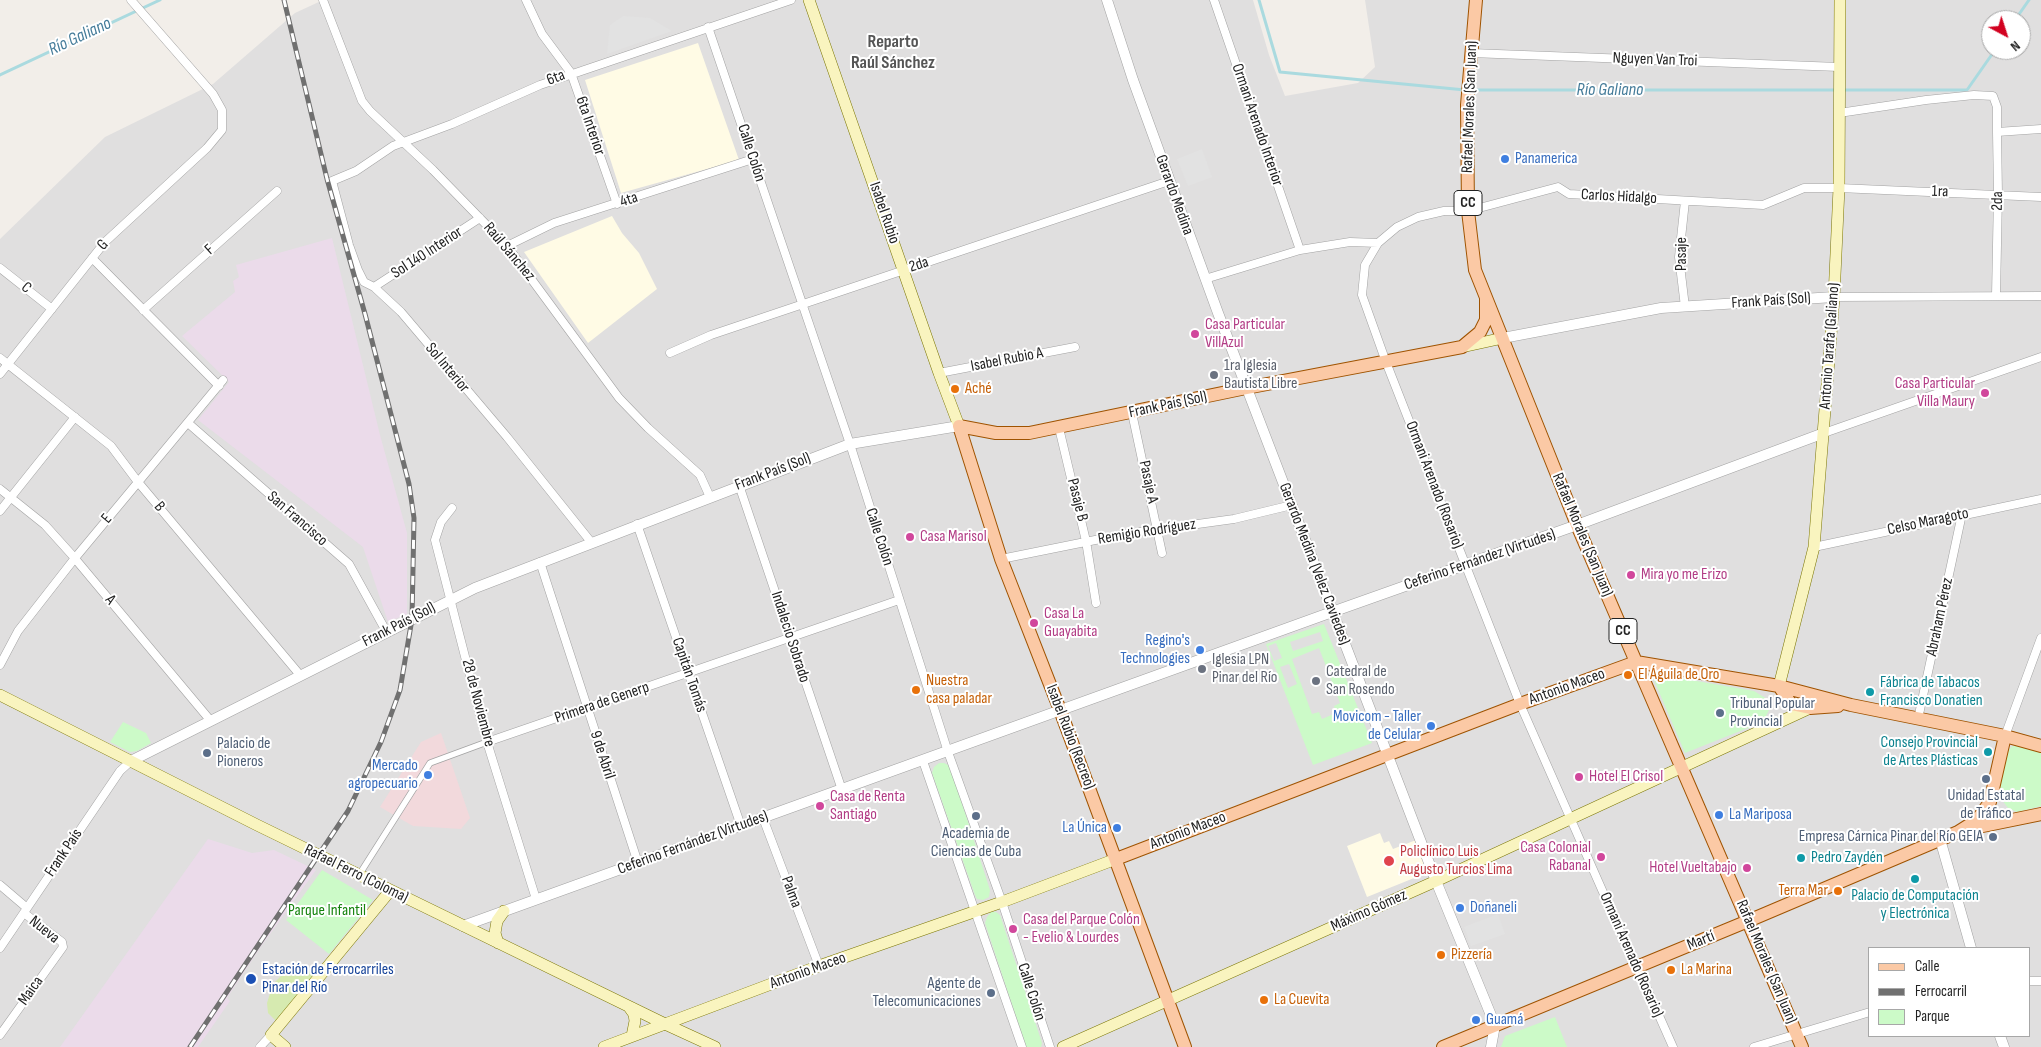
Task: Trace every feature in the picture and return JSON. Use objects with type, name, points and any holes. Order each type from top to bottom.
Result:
[{"type":"main road","name":"Isabel Rubio","points":[[809,0],[959,426]]},
{"type":"main road","name":"Rafael Morales (San Juan)","points":[[1476,0],[1467,105],[1468,211],[1475,270],[1577,525],[1683,767],[1802,1047]]},
{"type":"main road","name":"Antonio Tarafa (Galiano)","points":[[1779,686],[1814,556],[1834,297],[1839,188],[1840,0]]},
{"type":"main road","name":"CC","points":[[1462,347],[1480,332],[1486,320],[1486,298]]},
{"type":"main road","points":[[1462,347],[1503,338]]},
{"type":"main road","name":"Frank País (Sol)","points":[[959,426],[1010,434],[1059,428],[1246,388],[1462,347]]},
{"type":"main road","name":"Isabel Rubio (Recreo)","points":[[959,426],[1001,559],[1060,710],[1185,1047]]},
{"type":"main road","name":"Antonio Maceo","points":[[604,1047],[819,966],[1002,902],[1520,704],[1636,662],[1779,686],[1851,705],[2004,736],[2041,746]]},
{"type":"main road","name":"Antonio Maceo","points":[[1779,686],[1791,704],[1810,708],[1851,705]]},
{"type":"main road","name":"Rafael Ferro (Coloma)","points":[[0,695],[390,891],[715,1047]]},
{"type":"main road","name":"Máximo Gómez","points":[[1063,1047],[1436,880],[1810,708]]},
{"type":"main road","points":[[1958,832],[1977,820],[1990,802],[2004,736]]},
{"type":"main road","points":[[1990,802],[1996,813],[2009,820]]},
{"type":"main road","points":[[1958,832],[2041,814]]},
{"type":"main road","name":"Martí","points":[[1443,1047],[1958,832]]},
{"type":"main road","points":[[285,1047],[271,1035],[390,891]]},
{"type":"main road","points":[[498,942],[495,933],[497,921],[504,911]]},
{"type":"main road","points":[[629,1007],[634,1014],[635,1021],[632,1036]]},
{"type":"main road","points":[[696,1037],[692,1023],[700,1012]]},
{"type":"street","name":"G","points":[[0,374],[105,242],[207,148],[222,130],[222,110],[213,94],[131,0]]},
{"type":"street","name":"Raúl Sánchez","points":[[323,0],[362,101],[507,246],[619,398],[648,428],[700,475],[710,497]]},
{"type":"street","name":"6ta Interior","points":[[526,0],[542,34],[571,73],[617,204]]},
{"type":"street","name":"6ta","points":[[332,181],[356,171],[393,146],[571,73],[791,0]]},
{"type":"street","name":"Gerardo Medina","points":[[1107,0],[1169,181],[1246,388]]},
{"type":"street","name":"Ormani Arenado Interior","points":[[1214,0],[1300,250]]},
{"type":"street","name":"Calle Colón","points":[[708,27],[801,305],[850,444],[948,752],[1002,902],[1050,1047]]},
{"type":"street","name":"Nguyen Van Troi","points":[[1471,54],[1840,66]]},
{"type":"street","name":"2da","points":[[1839,108],[1974,95],[1993,96],[1997,107],[1998,132],[1996,296]]},
{"type":"street","points":[[1998,132],[2041,129]]},
{"type":"street","name":"4ta","points":[[507,246],[554,223],[753,159]]},
{"type":"street","name":"Sol Interior","points":[[332,181],[358,270],[364,282],[374,288],[401,312],[507,437],[591,542]]},
{"type":"street","name":"2da","points":[[670,353],[710,334],[1169,181]]},
{"type":"street","name":"Carlos Hidalgo","points":[[1378,243],[1397,227],[1418,217],[1444,211],[1468,211],[1558,187],[1569,194],[1763,205],[1804,188],[1839,188]]},
{"type":"street","name":"1ra","points":[[1839,188],[2041,197]]},
{"type":"street","name":"F","points":[[143,310],[278,190]]},
{"type":"street","name":"Pasaje","points":[[1685,201],[1679,257],[1685,307]]},
{"type":"street","name":"Sol 140 Interior","points":[[374,288],[480,218]]},
{"type":"street","points":[[1205,279],[1300,250],[1350,242],[1378,243],[1365,265],[1362,295],[1386,362]]},
{"type":"street","points":[[92,258],[143,310]]},
{"type":"street","name":"C","points":[[0,268],[52,309]]},
{"type":"street","name":"Frank País (Sol)","points":[[1503,338],[1661,308],[1834,297],[2041,296]]},
{"type":"street","name":"E","points":[[0,665],[18,631],[75,558],[221,383],[143,310]]},
{"type":"street","name":"Isabel Rubio A","points":[[939,373],[1075,347]]},
{"type":"street","name":"Ceferino Fernández (Virtudes)","points":[[463,926],[1332,612],[1465,566],[1824,433],[2041,357]]},
{"type":"street","name":"B","points":[[0,358],[112,446],[138,482],[300,675]]},
{"type":"street","name":"Ormani Arenado (Rosario)","points":[[1386,362],[1520,704],[1636,968],[1642,975],[1673,1047]]},
{"type":"street","name":"Gerardo Medina (Velez Caviedes)","points":[[1246,388],[1436,880],[1495,1025]]},
{"type":"street","name":"Pasaje A","points":[[1132,413],[1162,552]]},
{"type":"street","points":[[0,511],[75,417]]},
{"type":"street","name":"San Francisco","points":[[188,423],[349,564],[386,631]]},
{"type":"street","name":"Frank País (Sol)","points":[[131,761],[451,598],[637,524],[850,444],[959,426]]},
{"type":"street","name":"Pasaje B","points":[[1059,428],[1086,541],[1096,603]]},
{"type":"street","name":"Indalecio Sobrado","points":[[739,485],[842,790]]},
{"type":"street","name":"A","points":[[0,489],[45,524],[210,720]]},
{"type":"street","name":"Celso Maragoto","points":[[1814,547],[1962,514],[2041,499]]},
{"type":"street","name":"Remigio Rodríguez","points":[[1001,559],[1086,541],[1234,519],[1292,504]]},
{"type":"street","name":"28 de Noviembre","points":[[452,508],[441,522],[435,540],[488,742],[536,900]]},
{"type":"street","name":"Abraham Pérez","points":[[1918,719],[1962,514]]},
{"type":"street","name":"Capitán Tomás","points":[[637,524],[740,826]]},
{"type":"street","name":"9 de Abril","points":[[540,562],[638,863]]},
{"type":"street","name":"Primera de Generp","points":[[359,875],[430,763],[899,600]]},
{"type":"street","points":[[2004,736],[2041,638]]},
{"type":"street","name":"Frank País","points":[[0,948],[120,771],[131,761]]},
{"type":"street","name":"Calle Colón","points":[[923,761],[973,911],[1022,1047]]},
{"type":"street","name":"Palma","points":[[763,818],[819,966]]},
{"type":"street","points":[[1940,839],[1971,947]]},
{"type":"street","name":"Nueva","points":[[0,885],[62,942],[62,947]]},
{"type":"street","name":"Maica","points":[[0,1035],[62,947]]},
{"type":"street","points":[[1754,1047],[1868,1013]]},
{"type":"street","points":[[1491,1047],[1495,1025]]},
{"type":"street","points":[[260,1047],[271,1035]]},
{"type":"shaded area","points":[[323,0],[1253,0],[1269,55],[1285,96],[1358,83],[1375,67],[1365,0],[2041,0],[2041,1047],[0,1047],[0,239],[105,137],[213,84],[295,13]]},
{"type":"shaded area","points":[[623,16],[650,18],[672,31],[607,54],[610,25]]},
{"type":"shaded area","points":[[698,43],[739,160],[621,193],[585,80]]},
{"type":"shaded area","points":[[1202,149],[1212,177],[1188,186],[1177,159]]},
{"type":"shaded area","points":[[612,216],[622,233],[639,253],[657,289],[588,343],[524,252]]},
{"type":"shaded area","points":[[332,238],[380,435],[407,533],[407,614],[388,622],[363,547],[198,420],[229,382],[182,336],[235,292],[233,281],[239,277],[236,265]]},
{"type":"shaded area","name":"Mercado agropecuario","points":[[441,733],[470,818],[461,829],[413,826],[380,807],[421,742]]},
{"type":"shaded area","name":"Policlínico Luis Augusto Turcios Lima","points":[[1380,833],[1384,843],[1389,841],[1393,849],[1416,840],[1429,872],[1367,897],[1347,846]]},
{"type":"shaded area","points":[[208,839],[252,853],[274,850],[316,870],[260,948],[227,998],[230,1001],[198,1047],[60,1047]]},
{"type":"shaded area","points":[[1498,914],[1505,934],[1471,946],[1464,927]]},
{"type":"green space","points":[[1324,624],[1372,743],[1313,765],[1266,644]],"holes":[[[1320,632],[1323,641],[1293,651],[1290,642]],[[1276,643],[1282,658],[1274,661],[1268,646]],[[1319,648],[1340,703],[1334,706],[1336,713],[1322,719],[1319,712],[1312,714],[1292,659]],[[1289,664],[1297,684],[1288,688],[1280,667]]]},
{"type":"green space","points":[[1651,673],[1754,691],[1767,699],[1769,710],[1763,722],[1685,753]]},
{"type":"green space","points":[[123,722],[146,733],[151,743],[137,751],[130,752],[110,742]]},
{"type":"green space","points":[[2018,744],[2041,752],[2041,806],[2017,812],[2008,808],[2002,800],[2000,780],[2006,754],[2011,747]]},
{"type":"green space","points":[[939,763],[950,766],[990,890],[989,897],[983,900],[977,899],[975,895],[932,773],[934,767]]},
{"type":"green space","name":"Parque Infantil","points":[[322,870],[373,900],[329,954],[286,920]]},
{"type":"green space","points":[[991,912],[996,912],[1000,915],[1042,1043],[1041,1047],[1026,1047],[985,923]]},
{"type":"green space","points":[[302,968],[315,973],[276,1021],[268,1013],[267,1003],[273,984],[287,970]]},
{"type":"green space","points":[[1555,1017],[1567,1047],[1501,1047],[1505,1036]]},
{"type":"waterway","name":"Río Galiano","points":[[0,75],[160,0]]},
{"type":"waterway","name":"Río Galiano","points":[[1259,0],[1280,72],[1465,90]]},
{"type":"waterway","name":"Río Galiano","points":[[2022,10],[2029,0]]},
{"type":"waterway","name":"Río Galiano","points":[[1472,90],[1967,90],[1988,60]]},
{"type":"railway","points":[[190,1047],[348,811],[381,742],[400,690],[412,619],[414,518],[409,484],[365,314],[327,179],[284,0]]},
{"type":"place","name":"Panamerica","points":[[1505,159]]},
{"type":"place","name":"Casa Particular VillAzul","points":[[1195,334]]},
{"type":"place","name":"1ra Iglesia Bautista Libre","points":[[1214,375]]},
{"type":"place","name":"Aché","points":[[955,389]]},
{"type":"place","name":"Casa Particular Villa Maury","points":[[1985,393]]},
{"type":"place","name":"Casa Marisol","points":[[910,537]]},
{"type":"place","name":"Mira yo me Erizo","points":[[1631,575]]},
{"type":"place","name":"Casa La Guayabita","points":[[1034,623]]},
{"type":"place","name":"Regino's Technologies","points":[[1200,650]]},
{"type":"place","name":"Iglesia LPN Pinar del Río","points":[[1202,669]]},
{"type":"place","name":"El Águila de Oro","points":[[1628,675]]},
{"type":"place","name":"Catedral de San Rosendo","points":[[1316,681]]},
{"type":"place","name":"Nuestra casa paladar","points":[[916,690]]},
{"type":"place","name":"Fábrica de Tabacos Francisco Donatien","points":[[1870,692]]},
{"type":"place","name":"Tribunal Popular Provincial","points":[[1720,713]]},
{"type":"place","name":"Movicom - Taller de Celular","points":[[1431,726]]},
{"type":"place","name":"Consejo Provincial de Artes Plásticas","points":[[1988,752]]},
{"type":"place","name":"Palacio de Pioneros","points":[[207,753]]},
{"type":"place","name":"Mercado agropecuario","points":[[428,775]]},
{"type":"place","name":"Hotel El Crisol","points":[[1579,777]]},
{"type":"place","name":"Unidad Estatal de Tráfico","points":[[1986,779]]},
{"type":"place","name":"Casa de Renta Santiago","points":[[820,806]]},
{"type":"place","name":"La Mariposa","points":[[1719,815]]},
{"type":"place","name":"Academia de Ciencias de Cuba","points":[[976,816]]},
{"type":"place","name":"La Única","points":[[1117,828]]},
{"type":"place","name":"Empresa Cárnica Pinar del Río GEIA","points":[[1993,837]]},
{"type":"place","name":"Casa Colonial Rabanal","points":[[1601,857]]},
{"type":"place","name":"Pedro Zaydén","points":[[1801,858]]},
{"type":"place","name":"Policlínico Luis Augusto Turcios Lima","points":[[1389,861]]},
{"type":"place","name":"Hotel Vueltabajo","points":[[1747,868]]},
{"type":"place","name":"Palacio de Computación y Electrónica","points":[[1915,879]]},
{"type":"place","name":"Terra Mar","points":[[1838,891]]},
{"type":"place","name":"Doñaneli","points":[[1460,908]]},
{"type":"place","name":"Casa del Parque Colón - Evelio & Lourdes","points":[[1013,929]]},
{"type":"place","name":"Pizzería","points":[[1441,955]]},
{"type":"place","name":"La Marina","points":[[1671,970]]},
{"type":"place","name":"Estación de Ferrocarriles Pinar del Río","points":[[251,979]]},
{"type":"place","name":"Agente de Telecomunicaciones","points":[[991,993]]},
{"type":"place","name":"La Cuevita","points":[[1264,1000]]},
{"type":"place","name":"Guamá","points":[[1476,1020]]},
{"type":"district","name":"Reparto Raúl Sánchez","points":[[893,52]]}]
